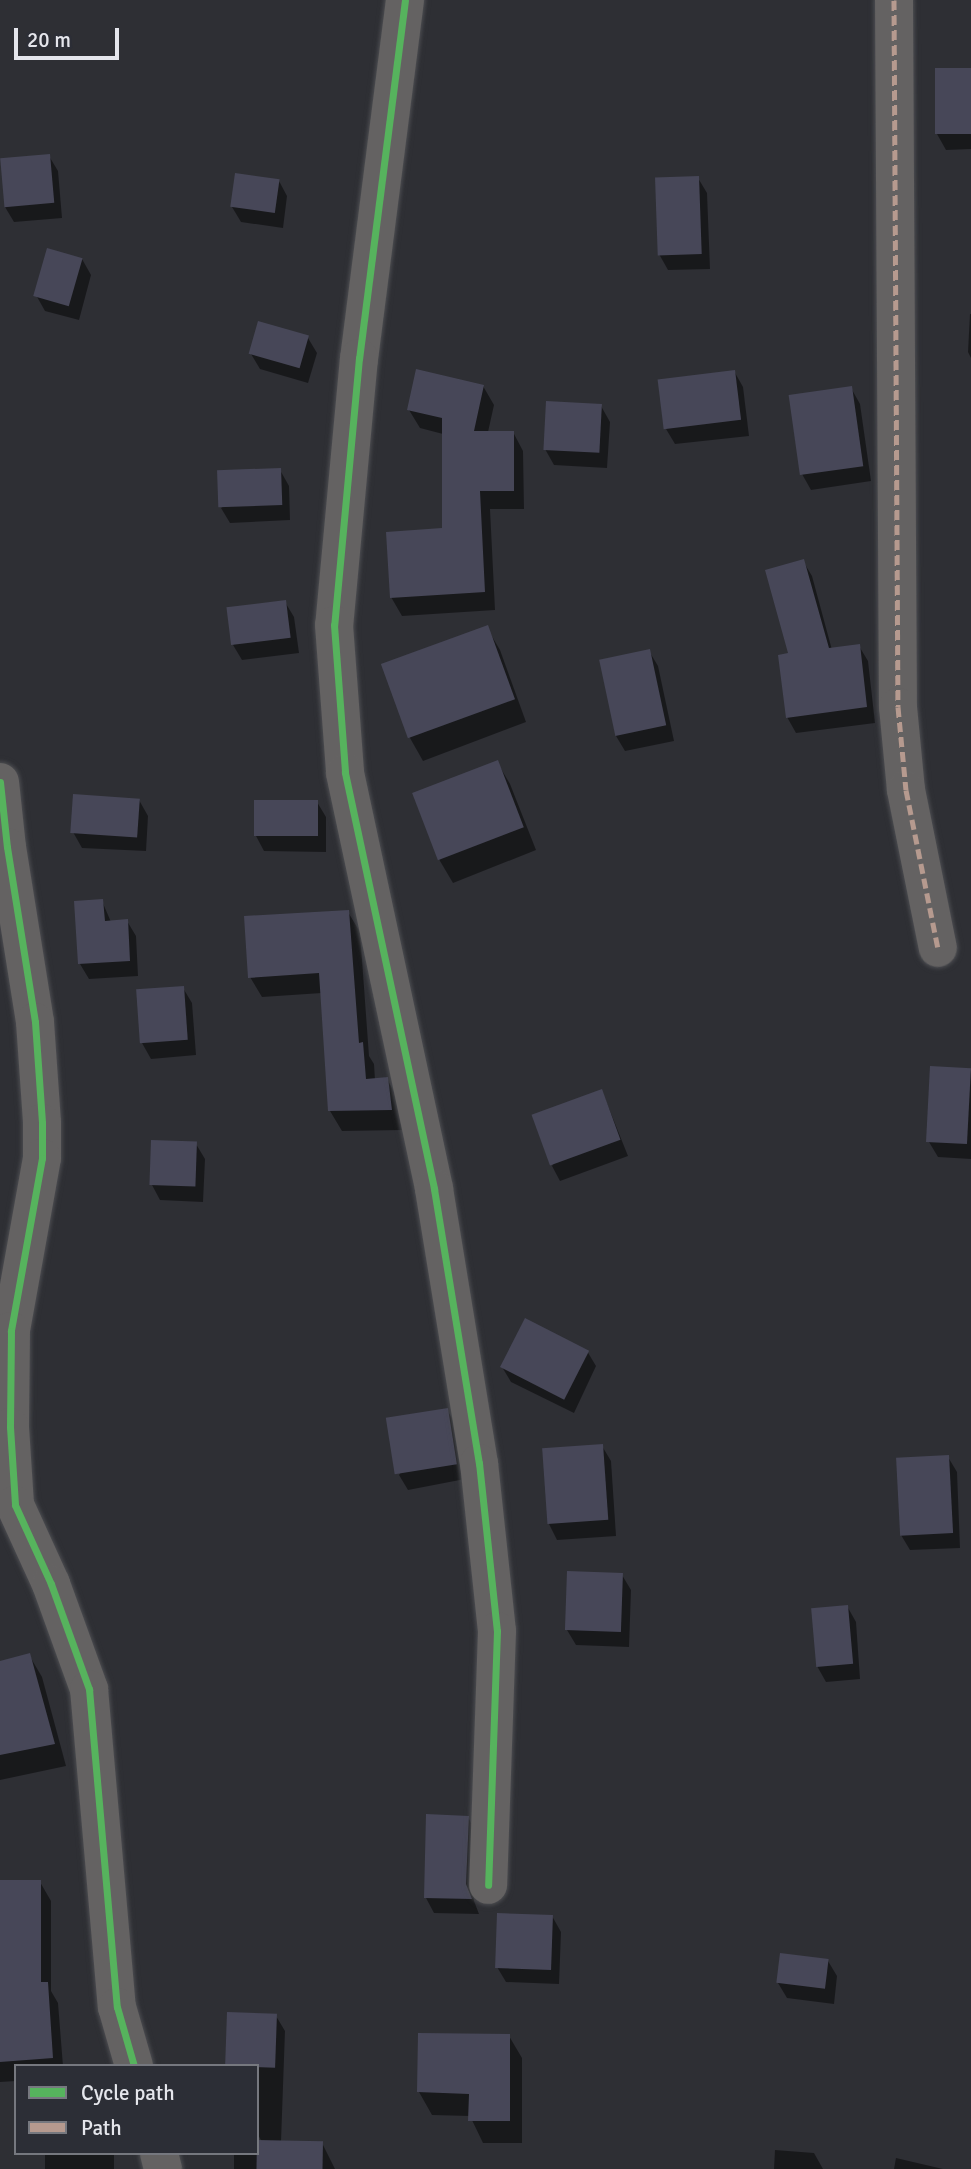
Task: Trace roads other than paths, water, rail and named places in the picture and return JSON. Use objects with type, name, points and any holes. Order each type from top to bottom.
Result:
[{"type":"street","points":[[405,0],[359,358],[334,625],[345,772],[434,1189],[479,1463],[497,1631],[488,1885]]},
{"type":"street","points":[[894,0],[898,707],[906,790],[938,948]]},
{"type":"street","points":[[0,782],[6,847],[35,1021],[43,1158],[11,1331],[10,1427],[15,1505],[51,1584],[89,1689],[117,2007],[133,2064]]}]
